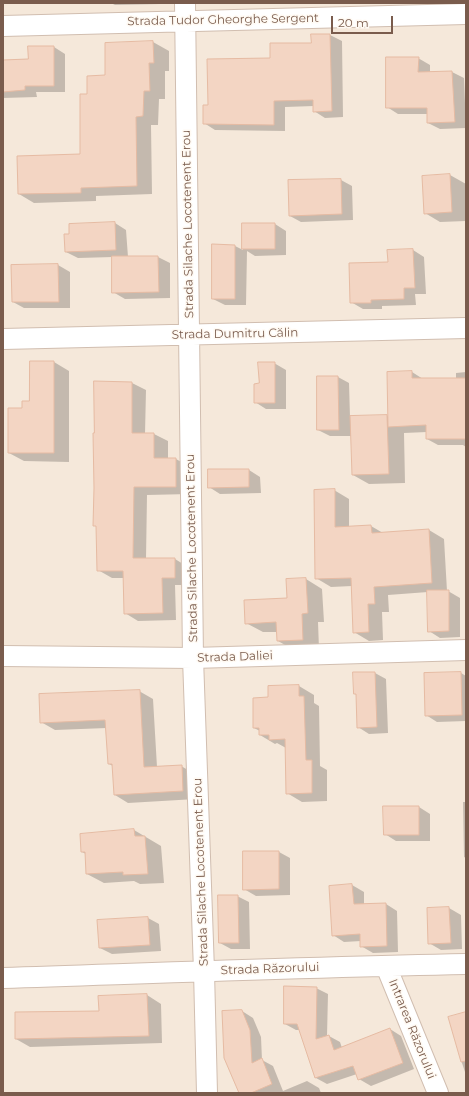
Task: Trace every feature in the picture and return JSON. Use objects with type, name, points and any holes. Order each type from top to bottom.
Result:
[{"type":"street","name":"Strada Tudor Gheorghe Sergent","points":[[3,26],[185,12],[466,14]]},
{"type":"street","name":"Strada Silache Locotenent Erou","points":[[185,12],[193,658],[207,1093]]},
{"type":"street","name":"Strada Dumitru Călin","points":[[3,339],[466,328]]},
{"type":"street","name":"Strada Daliei","points":[[3,656],[193,658],[466,650]]},
{"type":"street","name":"Strada Răzorului","points":[[3,978],[466,964]]},
{"type":"street","name":"Intrarea Răzorului","points":[[386,966],[438,1093]]},
{"type":"shaded area","points":[[3,3],[466,3],[466,1093],[3,1093]]},
{"type":"building","points":[[311,34],[330,34],[332,111],[313,112],[313,100],[274,101],[274,125],[203,124],[203,105],[208,105],[207,59],[270,58],[270,43],[311,43]]},
{"type":"building","points":[[153,41],[154,63],[149,63],[150,91],[144,91],[143,116],[136,117],[137,186],[81,188],[81,193],[18,194],[17,156],[80,154],[80,94],[87,94],[87,76],[105,75],[105,43]]},
{"type":"building","points":[[28,46],[54,46],[54,86],[25,86],[25,90],[3,92],[3,60],[28,59]]},
{"type":"building","points":[[386,57],[419,57],[418,72],[452,71],[455,122],[427,123],[427,108],[386,108]]},
{"type":"building","points":[[450,174],[452,212],[424,214],[422,176]]},
{"type":"building","points":[[341,179],[342,214],[289,216],[288,180]]},
{"type":"building","points":[[115,222],[116,250],[65,252],[64,234],[69,234],[69,224]]},
{"type":"building","points":[[242,223],[275,223],[275,249],[242,249]]},
{"type":"building","points":[[212,244],[235,245],[235,299],[212,299]]},
{"type":"building","points":[[413,249],[415,288],[404,288],[404,299],[371,300],[371,303],[350,303],[349,263],[388,262],[387,250]]},
{"type":"building","points":[[112,256],[158,256],[159,292],[112,293]]},
{"type":"building","points":[[58,264],[59,302],[12,302],[11,265]]},
{"type":"building","points":[[30,361],[54,361],[54,453],[8,453],[8,408],[22,408],[22,401],[29,401]]},
{"type":"building","points":[[258,362],[275,362],[275,403],[254,403],[254,384],[259,383]]},
{"type":"building","points":[[412,371],[412,378],[466,378],[466,439],[426,439],[426,425],[388,427],[387,372]]},
{"type":"building","points":[[317,376],[338,376],[339,430],[317,430]]},
{"type":"building","points":[[94,381],[132,382],[132,433],[154,433],[154,458],[176,458],[176,487],[134,487],[133,558],[175,558],[175,578],[162,578],[163,613],[124,614],[123,571],[97,571],[96,526],[93,526]]},
{"type":"building","points":[[387,415],[389,474],[352,475],[350,416]]},
{"type":"building","points":[[208,469],[249,469],[249,487],[208,488]]},
{"type":"building","points":[[335,489],[335,527],[371,525],[372,533],[429,529],[432,583],[374,587],[375,604],[368,604],[369,632],[353,633],[351,578],[315,579],[314,490]]},
{"type":"building","points":[[306,578],[308,613],[302,614],[303,640],[277,641],[276,622],[245,624],[244,600],[287,598],[286,579]]},
{"type":"building","points":[[427,590],[449,590],[449,631],[428,632]]},
{"type":"building","points":[[353,672],[375,672],[377,727],[357,728],[356,694],[354,694]]},
{"type":"building","points":[[461,672],[462,715],[425,716],[424,673]]},
{"type":"building","points":[[299,685],[299,696],[304,696],[306,760],[312,760],[312,793],[286,794],[285,739],[269,740],[269,735],[259,735],[259,728],[253,728],[253,698],[268,697],[268,686]]},
{"type":"building","points":[[140,690],[144,767],[182,765],[183,791],[114,795],[112,764],[108,764],[105,720],[40,723],[39,694]]},
{"type":"building","points":[[383,806],[419,806],[419,835],[384,835]]},
{"type":"building","points":[[134,829],[135,836],[145,836],[148,874],[123,875],[123,872],[86,874],[85,852],[81,852],[80,834]]},
{"type":"building","points":[[243,851],[279,851],[279,889],[243,890]]},
{"type":"building","points":[[352,884],[354,904],[386,903],[387,946],[360,947],[360,934],[332,936],[329,886]]},
{"type":"building","points":[[218,895],[238,895],[239,943],[219,943]]},
{"type":"building","points":[[449,907],[451,943],[428,944],[427,908]]},
{"type":"building","points":[[148,917],[150,945],[99,948],[97,920]]},
{"type":"building","points":[[284,986],[317,987],[316,1039],[329,1035],[334,1050],[390,1028],[403,1063],[358,1080],[353,1066],[315,1078],[297,1024],[284,1024]]},
{"type":"building","points":[[147,994],[149,1036],[15,1039],[15,1012],[99,1011],[98,996]]},
{"type":"building","points":[[242,1010],[250,1030],[252,1063],[262,1058],[272,1084],[251,1093],[239,1093],[224,1058],[222,1011]]},
{"type":"building","points":[[466,1012],[466,1061],[461,1062],[448,1017]]}]
